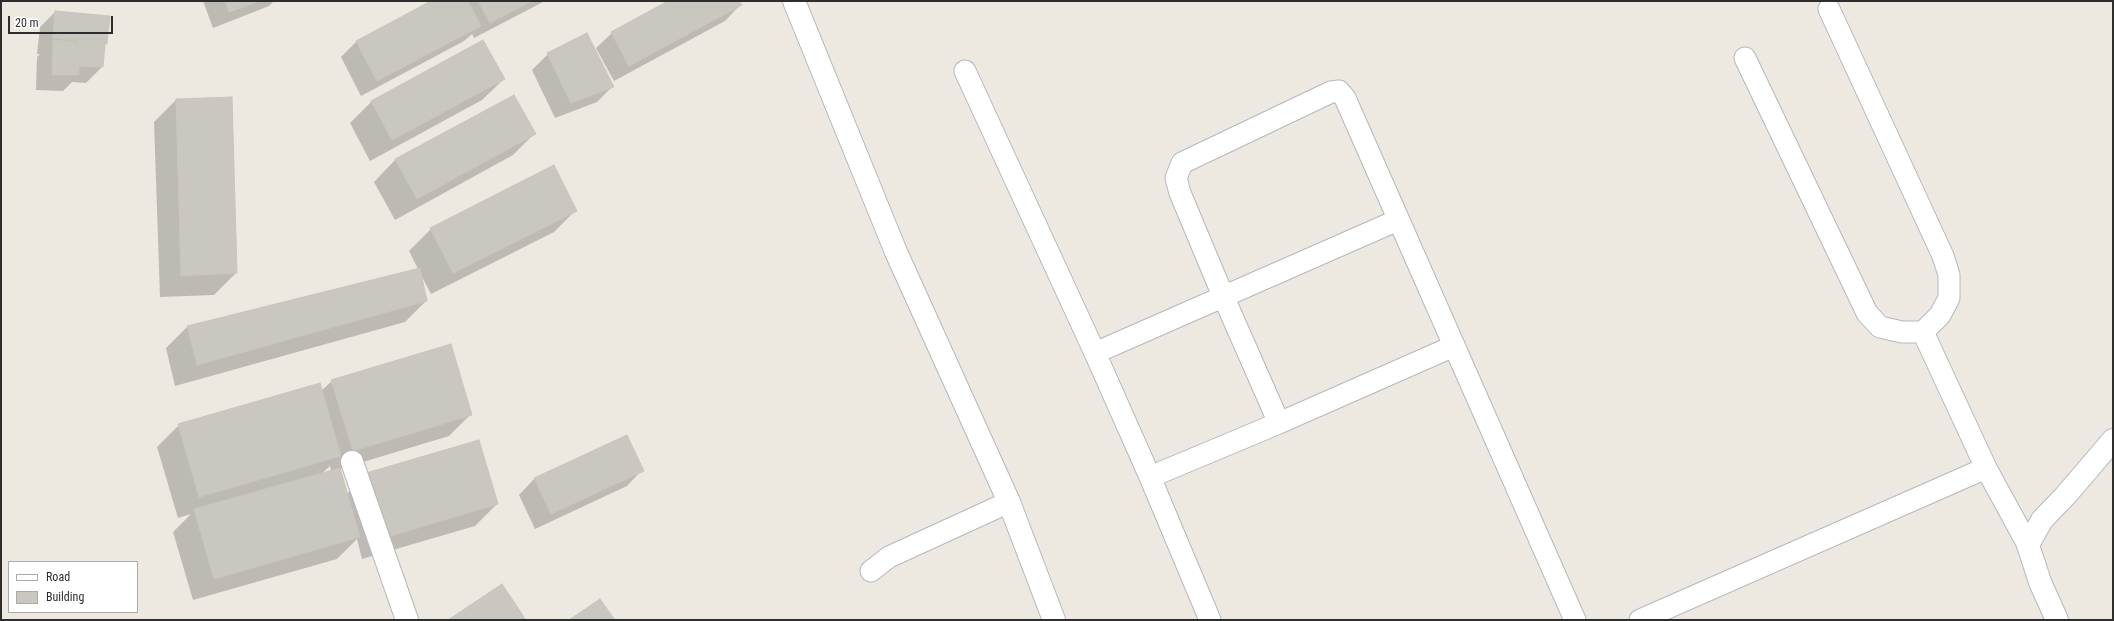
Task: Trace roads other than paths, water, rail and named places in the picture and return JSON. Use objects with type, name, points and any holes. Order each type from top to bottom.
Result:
[{"type":"street","points":[[794,1],[896,252],[1009,502],[1054,620]]},
{"type":"street","points":[[2057,620],[2040,582],[2028,545],[2042,520],[2066,495],[2113,440]]},
{"type":"street","points":[[352,462],[407,620]]},
{"type":"lane","points":[[1745,58],[1867,314],[1880,327],[1902,332],[1923,332],[1940,315],[1948,298],[1949,275],[1943,256],[1829,9]]},
{"type":"lane","points":[[965,70],[1095,352],[1210,620]]},
{"type":"lane","points":[[1279,422],[1224,298],[1180,193],[1176,178],[1182,163],[1331,92],[1339,91],[1346,98],[1398,220],[1576,620]]},
{"type":"lane","points":[[1095,352],[1224,298],[1398,220]]},
{"type":"lane","points":[[1923,332],[1986,468],[2028,545]]},
{"type":"lane","points":[[1150,478],[1454,346]]},
{"type":"lane","points":[[1640,620],[1986,468]]},
{"type":"lane","points":[[871,571],[889,557],[1009,502]]}]
